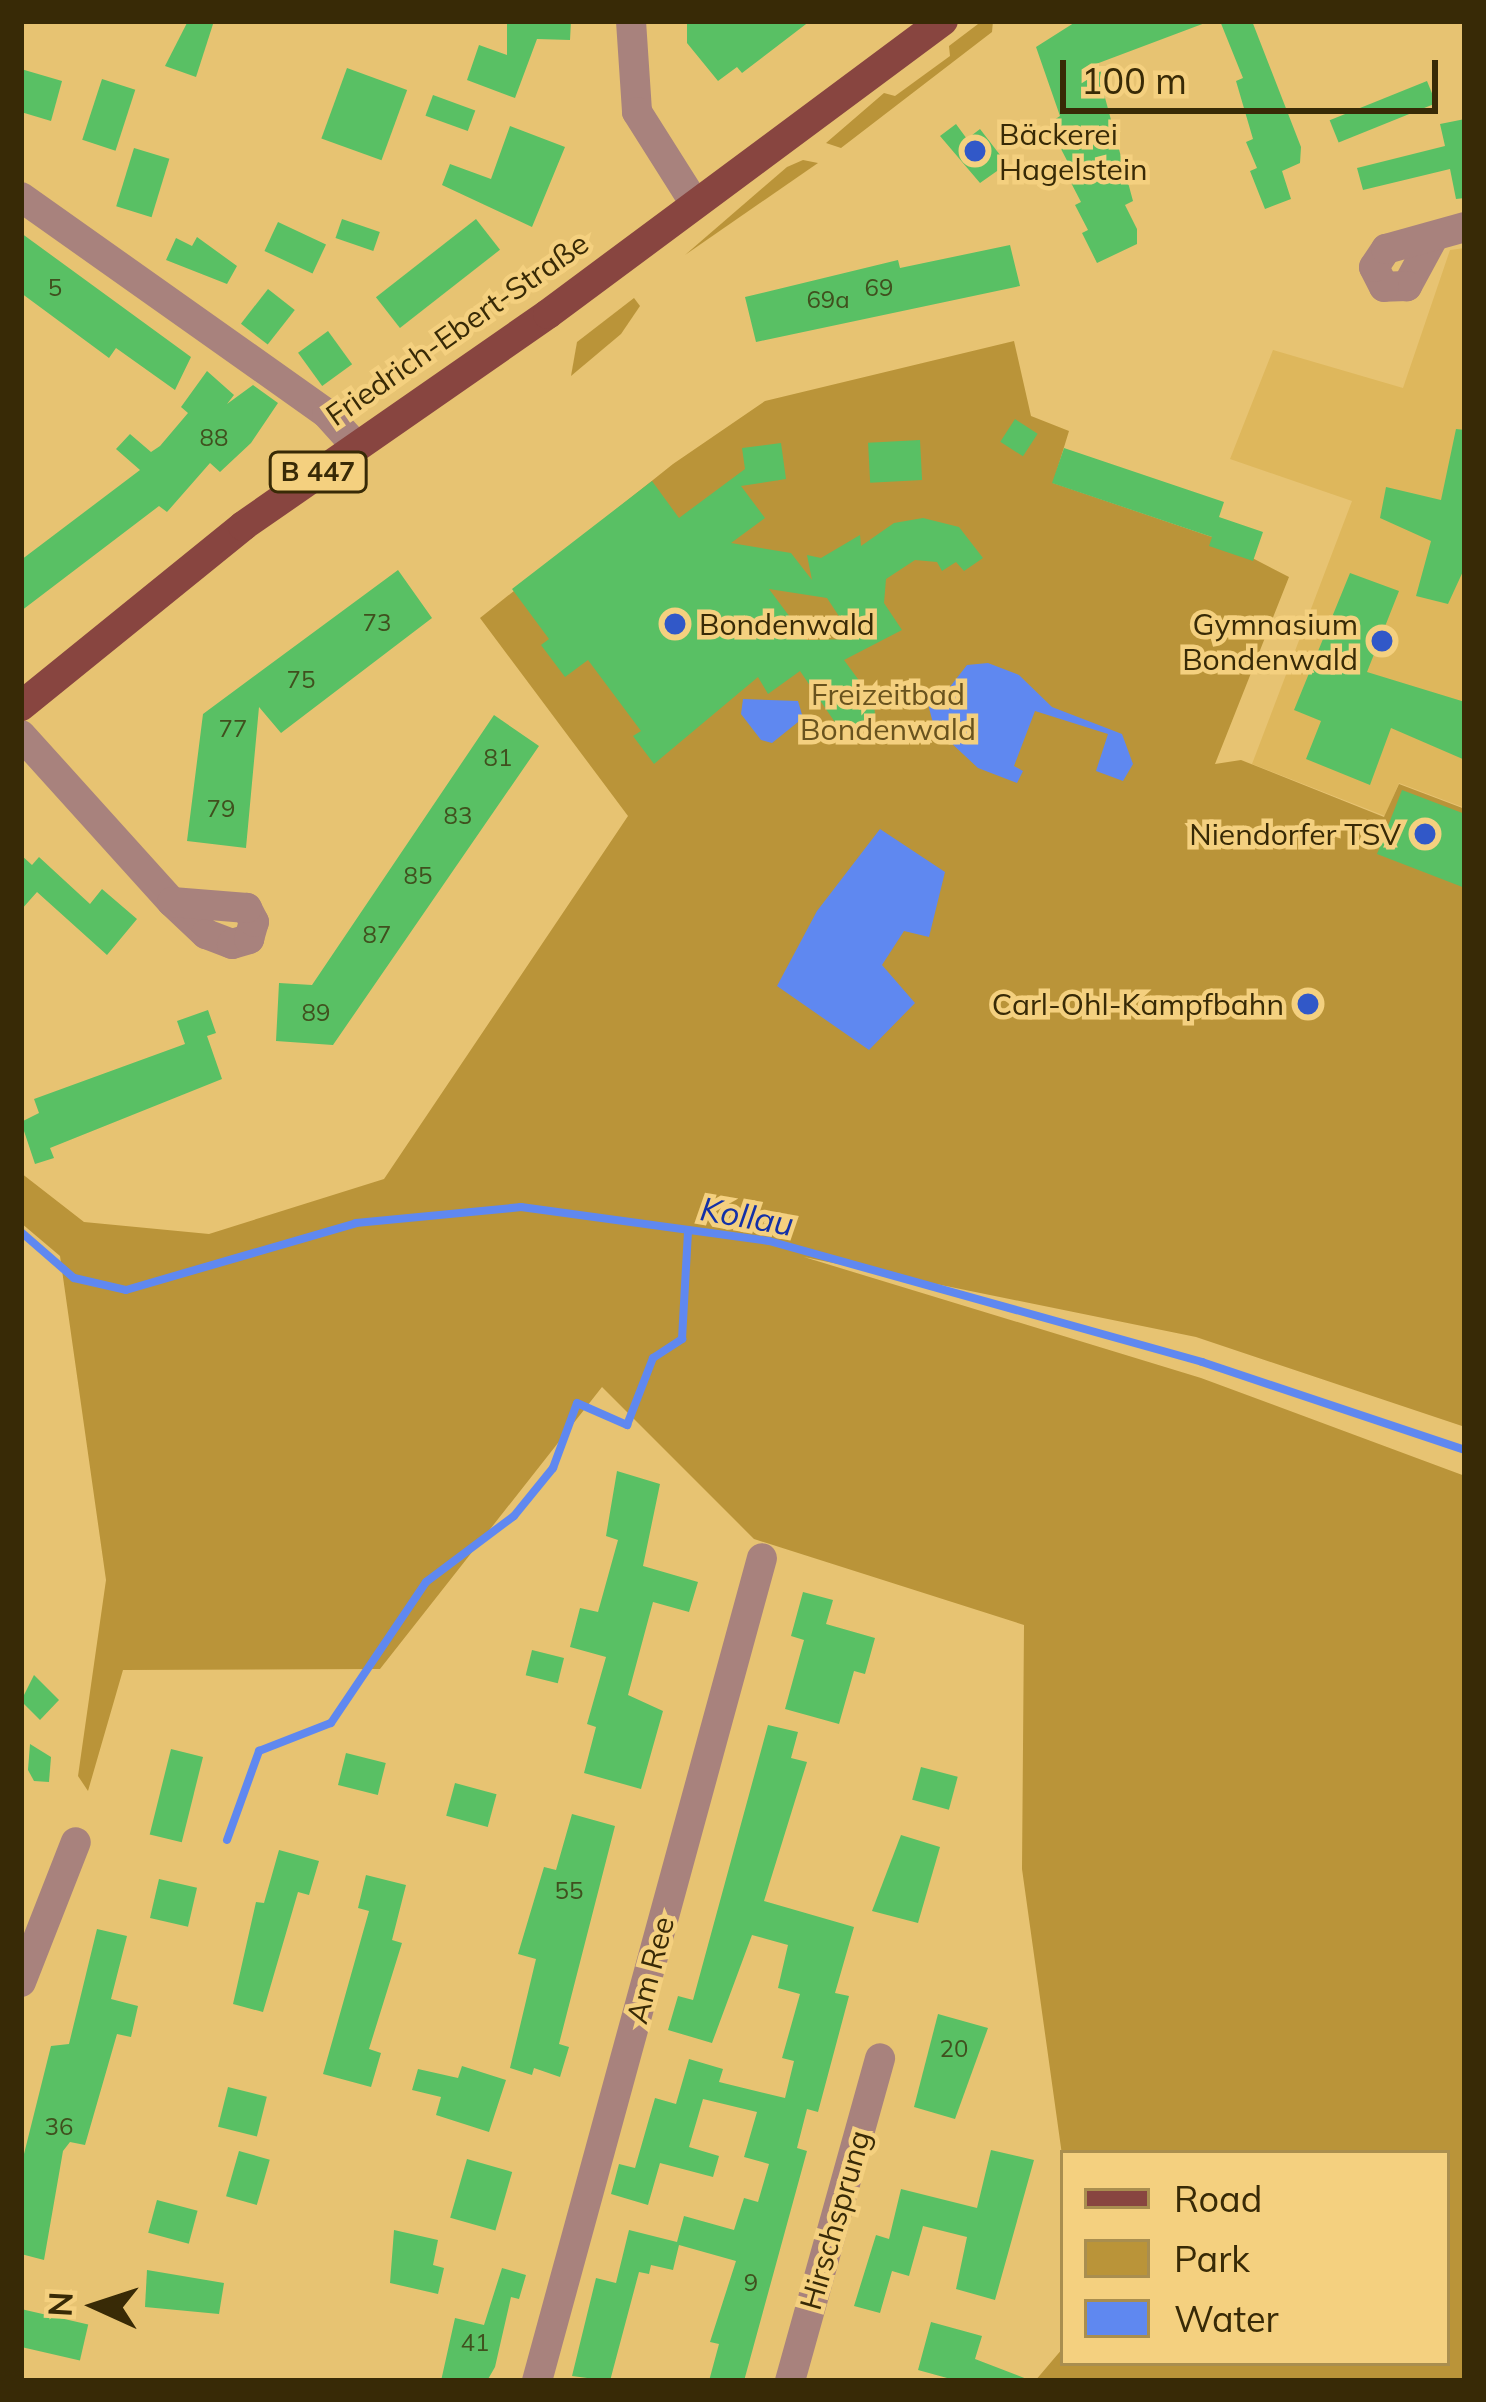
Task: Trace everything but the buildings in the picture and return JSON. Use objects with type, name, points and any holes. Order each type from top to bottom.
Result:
[{"type":"main road","name":"Friedrich-Ebert-Straße","points":[[21,706],[112,626],[355,445],[548,314],[943,21]]},
{"type":"street","points":[[631,21],[637,112],[694,202]]},
{"type":"street","points":[[21,196],[327,414],[355,445]]},
{"type":"street","points":[[1433,238],[1465,227]]},
{"type":"street","points":[[21,735],[172,902]]},
{"type":"street","name":"Am Ree","points":[[537,2381],[763,1558]]},
{"type":"street","points":[[21,1982],[76,1842]]},
{"type":"street","name":"Hirschsprung","points":[[790,2381],[880,2059]]},
{"type":"shaded area","name":"Gymnasium Bondenwald","points":[[1465,248],[1465,808],[1399,783],[1385,816],[1252,764],[1352,501],[1230,459],[1273,350],[1403,388],[1450,250]]},
{"type":"green space","points":[[982,21],[993,21],[992,32],[841,148],[826,143],[884,93],[895,96],[950,56],[949,46]]},
{"type":"green space","points":[[803,160],[818,163],[685,255],[787,167]]},
{"type":"green space","points":[[634,298],[640,306],[621,334],[571,376],[577,342]]},
{"type":"green space","name":"Freizeitbad Bondenwald","points":[[1014,341],[1031,416],[1069,431],[1053,483],[1212,537],[1289,577],[1215,764],[1241,760],[1384,817],[1399,784],[1465,809],[1465,1427],[1196,1337],[804,1257],[1201,1378],[1465,1476],[1465,2381],[1035,2381],[1060,2352],[1060,2366],[1450,2366],[1450,2150],[1061,2150],[1022,1869],[1024,1625],[754,1539],[602,1387],[380,1669],[123,1670],[88,1791],[78,1776],[106,1580],[60,1256],[21,1223],[21,1173],[84,1222],[209,1234],[384,1179],[628,816],[480,618],[673,464],[765,401]]},
{"type":"water","points":[[988,663],[1019,675],[1052,707],[1122,734],[1133,764],[1123,781],[1096,771],[1108,734],[1035,711],[1014,766],[1023,771],[1017,783],[978,768],[934,727],[928,704],[935,706],[967,665]]},
{"type":"water","points":[[743,699],[798,701],[803,718],[772,743],[761,740],[741,714]]},
{"type":"water","points":[[880,829],[945,872],[929,937],[904,931],[882,965],[915,1003],[869,1050],[777,986],[817,911]]},
{"type":"waterway","name":"Kollau","points":[[21,1232],[74,1278],[126,1290],[356,1223],[521,1207],[769,1241],[1202,1362],[1465,1450]]},
{"type":"waterway","points":[[227,1840],[259,1751],[331,1723],[426,1582],[514,1516],[553,1468],[577,1403],[627,1425],[653,1358],[682,1339],[688,1230]]},
{"type":"place","name":"Bäckerei Hagelstein","points":[[975,151]]},
{"type":"place","name":"Bondenwald","points":[[675,624]]},
{"type":"place","name":"Gymnasium Bondenwald","points":[[1382,641]]},
{"type":"place","name":"Niendorfer TSV","points":[[1425,834]]},
{"type":"place","name":"Carl-Ohl-Kampfbahn","points":[[1308,1004]]}]
